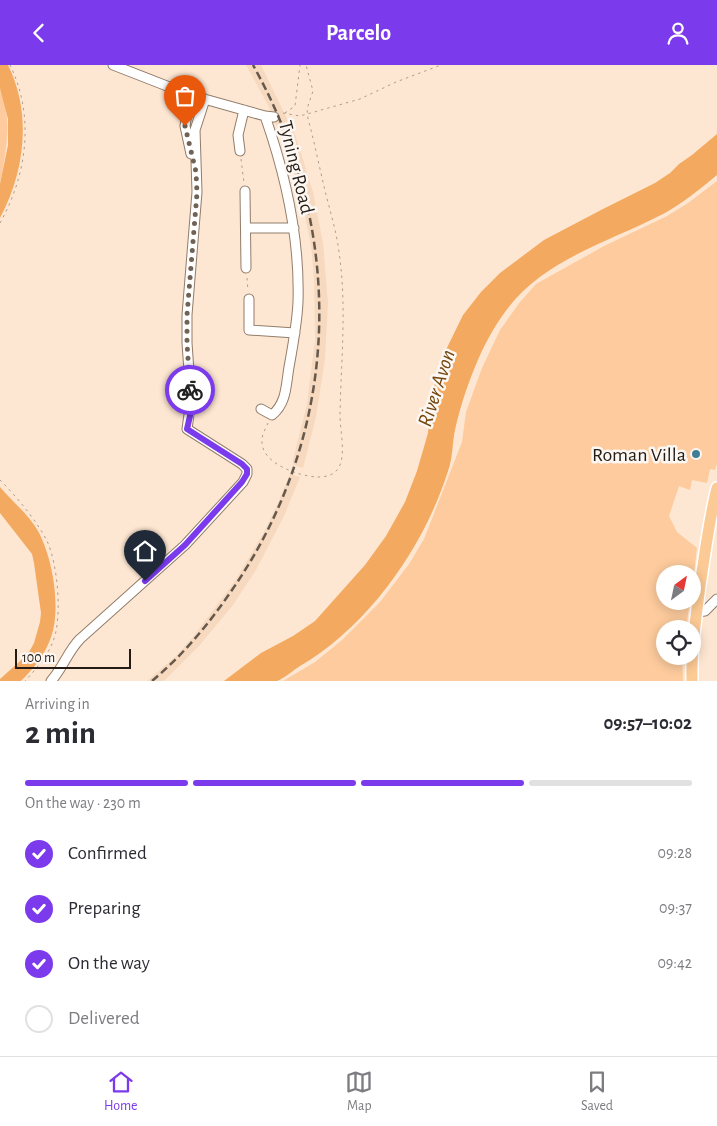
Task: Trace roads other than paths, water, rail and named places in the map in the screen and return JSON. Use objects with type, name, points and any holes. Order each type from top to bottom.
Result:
[{"type":"main road","points":[[692,681],[693,641],[709,523],[717,488]]},
{"type":"street","name":"Tyning Road","points":[[113,65],[190,95],[270,116],[289,197],[294,228],[298,268],[298,304],[286,391],[277,411],[272,415],[262,409]]},
{"type":"street","points":[[190,95],[185,126],[196,172]]},
{"type":"street","points":[[51,681],[64,663],[72,647],[185,545],[247,474],[247,469],[242,464],[187,429],[191,400],[187,315],[197,193],[195,130],[205,99]]},
{"type":"street","points":[[240,151],[238,135],[244,110]]},
{"type":"street","points":[[246,191],[246,268]]},
{"type":"street","name":"Tyning Road","points":[[246,228],[294,228]]},
{"type":"street","points":[[249,299],[249,330],[295,333]]},
{"type":"street","points":[[697,612],[705,611],[717,599]]},
{"type":"water","points":[[0,65],[8,65],[16,83],[23,122],[20,162],[9,200],[0,218],[0,184],[8,145],[8,119],[0,88]]},
{"type":"water","name":"River Avon","points":[[717,134],[717,175],[665,213],[579,253],[558,265],[538,278],[505,312],[488,338],[468,384],[455,430],[450,466],[438,500],[409,556],[371,607],[325,649],[280,680],[224,681],[261,653],[293,636],[315,621],[365,565],[386,536],[405,502],[417,471],[428,433],[433,390],[442,358],[463,315],[481,292],[500,273],[544,240],[655,183]]},
{"type":"water","points":[[0,487],[38,531],[48,555],[54,585],[55,615],[54,628],[50,640],[38,662],[21,681],[0,681],[0,679],[28,654],[34,643],[41,613],[32,554],[0,513]]},
{"type":"railway","points":[[152,681],[185,650],[214,615],[232,590],[268,529],[295,465],[312,398],[319,331],[317,263],[305,196],[284,129],[253,65]]},
{"type":"place","name":"Roman Villa","points":[[696,454]]}]
